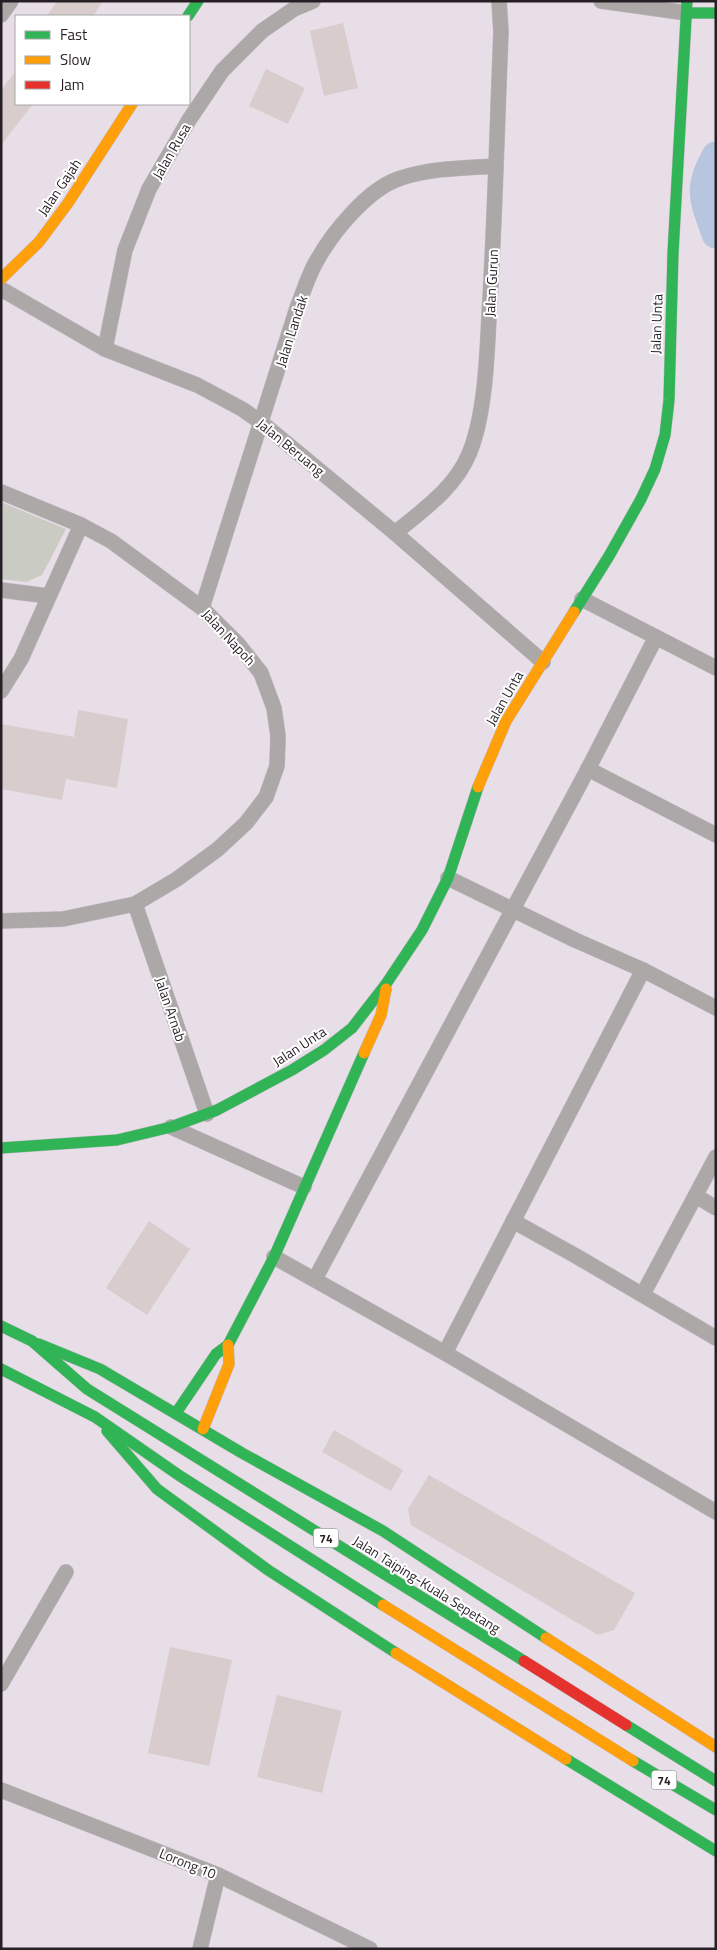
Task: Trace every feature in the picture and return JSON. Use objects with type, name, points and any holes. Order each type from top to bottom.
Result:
[{"type":"main road","points":[[189,15],[198,1]]},
{"type":"main road","points":[[687,7],[716,13]]},
{"type":"main road","name":"Jalan Unta","points":[[1,1148],[117,1140],[171,1127],[207,1114],[292,1070],[324,1050],[352,1028],[386,984],[422,930],[448,878],[487,763],[506,721],[582,599],[641,499],[655,469],[665,435],[669,400],[673,253],[687,7]]},
{"type":"main road","name":"Jalan Gajah","points":[[1,279],[39,242],[68,203],[131,105]]},
{"type":"main road","points":[[176,1413],[216,1354],[228,1345],[274,1257],[381,1015],[386,984]]},
{"type":"main road","points":[[349,1086],[352,1028]]},
{"type":"main road","name":"Jalan Taiping-Kuala Sepetang","points":[[1,1326],[32,1341],[87,1389],[716,1781]]},
{"type":"main road","points":[[32,1341],[100,1369],[250,1457],[383,1530],[605,1677],[716,1747]]},
{"type":"main road","points":[[203,1429],[229,1364],[228,1345]]},
{"type":"main road","name":"74","points":[[1,1369],[95,1417],[188,1481],[612,1749],[716,1810]]},
{"type":"main road","points":[[95,1417],[157,1489],[268,1570],[432,1676],[716,1851]]},
{"type":"street","name":"Jalan Rusa","points":[[105,349],[126,250],[149,189],[189,120],[222,71],[262,31],[294,9],[313,1]]},
{"type":"street","name":"Jalan Gurun","points":[[394,533],[434,502],[456,478],[469,454],[477,426],[486,374],[491,283],[500,32],[499,1]]},
{"type":"street","points":[[602,1],[687,7]]},
{"type":"street","name":"Jalan Landak","points":[[202,608],[298,308],[316,262],[332,238],[357,208],[380,188],[400,178],[435,170],[495,166]]},
{"type":"street","name":"Jalan Beruang","points":[[1,289],[105,349],[197,385],[242,409],[262,423],[394,533],[543,662]]},
{"type":"street","name":"Jalan Napoh","points":[[1,492],[81,525],[111,541],[202,608],[238,644],[261,673],[274,708],[278,736],[276,766],[266,798],[246,823],[218,849],[177,879],[135,904],[63,919],[1,922]]},
{"type":"street","points":[[1,691],[21,659],[81,525]]},
{"type":"street","points":[[1,590],[48,596]]},
{"type":"street","points":[[582,599],[716,668]]},
{"type":"street","points":[[315,1279],[588,769],[656,637]]},
{"type":"street","points":[[588,769],[716,835]]},
{"type":"street","points":[[448,878],[575,940],[643,970],[716,1008]]},
{"type":"street","name":"Jalan Arnab","points":[[135,904],[207,1114]]},
{"type":"street","points":[[445,1353],[643,970]]},
{"type":"street","points":[[171,1127],[304,1187]]},
{"type":"street","points":[[643,1294],[716,1157]]},
{"type":"street","points":[[696,1196],[716,1208]]},
{"type":"street","points":[[513,1221],[643,1294],[716,1338]]},
{"type":"street","points":[[274,1257],[445,1353],[716,1512]]},
{"type":"street","points":[[1,1684],[66,1572]]},
{"type":"street","name":"Lorong 10","points":[[1,1790],[218,1875],[370,1949]]},
{"type":"street","points":[[200,1949],[218,1875]]},
{"type":"shaded area","points":[[1,502],[66,529],[42,575],[26,582],[1,579]]},
{"type":"building","points":[[57,1],[103,1],[94,15],[48,15]]},
{"type":"building","points":[[343,23],[358,88],[324,96],[310,31]]},
{"type":"building","points":[[266,69],[305,88],[288,124],[249,106]]},
{"type":"building","points":[[15,72],[15,105],[32,105],[1,145],[1,90]]},
{"type":"building","points":[[78,710],[128,719],[117,788],[66,779],[62,800],[1,789],[1,724],[74,737]]},
{"type":"building","points":[[149,1221],[190,1249],[147,1315],[106,1288]]},
{"type":"building","points":[[334,1430],[403,1470],[391,1491],[322,1452]]},
{"type":"building","points":[[429,1475],[635,1593],[614,1630],[598,1635],[411,1525],[408,1509]]},
{"type":"building","points":[[170,1647],[232,1660],[209,1766],[148,1753]]},
{"type":"building","points":[[277,1695],[342,1711],[322,1793],[257,1777]]},
{"type":"waterway","points":[[716,156],[704,186],[708,212],[716,234]]},
{"type":"traffic: fast","points":[[189,15],[198,1]]},
{"type":"traffic: fast","points":[[574,612],[609,556],[641,499],[655,469],[665,435],[669,400],[673,253],[687,1]]},
{"type":"traffic: fast","points":[[687,13],[716,13]]},
{"type":"traffic: fast","points":[[1,1148],[117,1140],[171,1127],[217,1110],[292,1070],[324,1050],[352,1028],[386,984],[422,930],[448,878],[478,787]]},
{"type":"traffic: fast","points":[[176,1413],[216,1354],[228,1345],[274,1257],[364,1053]]},
{"type":"traffic: fast","points":[[1,1326],[32,1341],[87,1389],[524,1661]]},
{"type":"traffic: fast","points":[[39,1344],[100,1369],[242,1453],[383,1531],[546,1638]]},
{"type":"traffic: fast","points":[[1,1369],[95,1417],[180,1476],[383,1605]]},
{"type":"traffic: fast","points":[[107,1431],[157,1489],[268,1570],[396,1653]]},
{"type":"traffic: fast","points":[[626,1725],[716,1781]]},
{"type":"traffic: fast","points":[[566,1759],[716,1851]]},
{"type":"traffic: fast","points":[[633,1761],[716,1810]]},
{"type":"traffic: slow","points":[[1,279],[39,242],[68,203],[131,105]]},
{"type":"traffic: slow","points":[[478,787],[506,721],[574,612]]},
{"type":"traffic: slow","points":[[364,1053],[381,1015],[386,989]]},
{"type":"traffic: slow","points":[[203,1429],[229,1364],[228,1345]]},
{"type":"traffic: slow","points":[[383,1605],[633,1761]]},
{"type":"traffic: slow","points":[[546,1638],[716,1747]]},
{"type":"traffic: slow","points":[[396,1653],[566,1759]]},
{"type":"traffic: jam","points":[[524,1661],[626,1725]]}]
